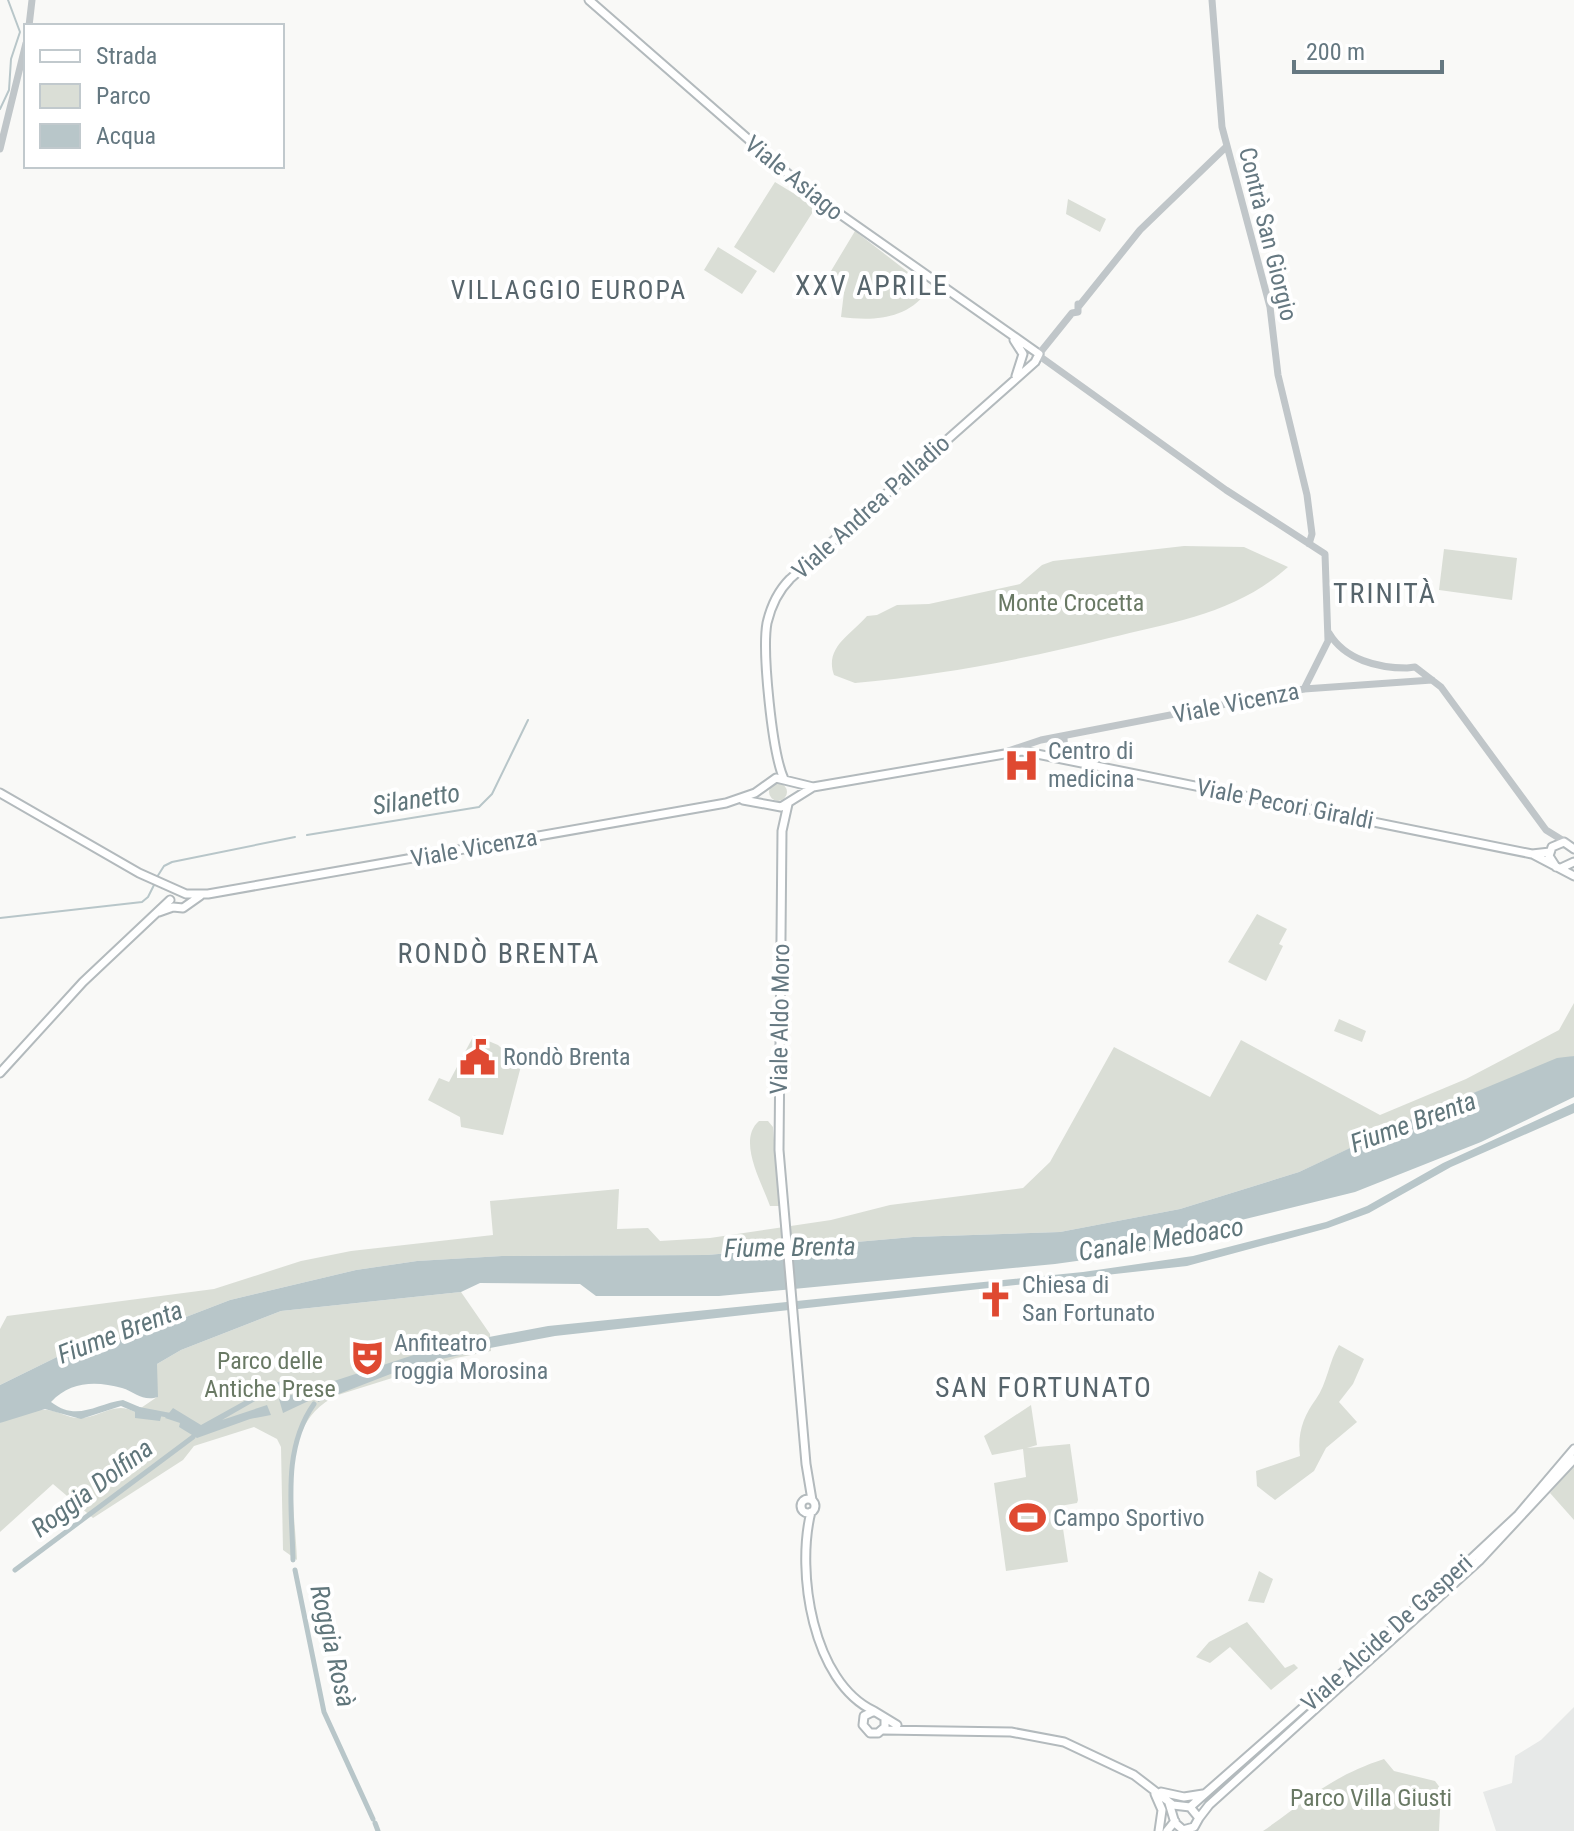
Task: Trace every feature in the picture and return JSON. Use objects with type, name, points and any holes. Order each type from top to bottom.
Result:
[{"type":"main road","name":"Viale Asiago","points":[[589,0],[775,165],[1034,355]]},
{"type":"main road","name":"Viale Asiago","points":[[1013,338],[1023,356],[1034,355]]},
{"type":"main road","points":[[1023,356],[1034,355]]},
{"type":"main road","name":"Viale Andrea Palladio","points":[[787,781],[776,753],[765,642],[768,618],[777,595],[790,579],[1015,379],[1034,355]]},
{"type":"main road","name":"Viale Andrea Palladio","points":[[1015,379],[1023,356]]},
{"type":"main road","name":"Viale Vicenza","points":[[149,877],[183,893],[207,894],[741,800],[770,805],[789,802],[813,787],[1008,751],[1041,753]]},
{"type":"main road","name":"Viale Andrea Palladio","points":[[766,784],[776,753]]},
{"type":"main road","name":"Viale Pecori Giraldi","points":[[1041,753],[1532,854],[1574,876]]},
{"type":"main road","points":[[787,781],[789,802]]},
{"type":"main road","name":"Viale Vicenza","points":[[741,800],[766,784],[787,781],[813,787]]},
{"type":"main road","points":[[766,784],[770,805],[783,823]]},
{"type":"main road","name":"Viale Vicenza","points":[[0,793],[167,888],[171,901],[181,909],[207,894]]},
{"type":"main road","name":"Viale Aldo Moro","points":[[789,802],[783,823],[778,1122],[808,1500]]},
{"type":"main road","name":"Viale Pecori Giraldi","points":[[1532,854],[1572,847]]},
{"type":"main road","points":[[1551,849],[1558,868],[1574,862]]},
{"type":"main road","points":[[0,1073],[83,982],[153,914],[183,893],[187,904]]},
{"type":"main road","name":"Viale Alcide De Gasperi","points":[[1167,1831],[1174,1818],[1186,1807],[1211,1792],[1518,1515],[1574,1449]]},
{"type":"main road","name":"Viale Alcide De Gasperi","points":[[1174,1818],[1185,1830],[1197,1824],[1209,1805],[1479,1561],[1574,1459]]},
{"type":"main road","points":[[808,1513],[801,1508],[808,1500],[815,1506],[808,1513],[807,1598],[816,1636],[834,1670],[855,1697],[885,1720],[907,1729]]},
{"type":"main road","points":[[855,1697],[864,1727],[870,1733],[907,1729],[944,1733],[1011,1732],[1055,1740],[1099,1757],[1152,1787],[1168,1801],[1186,1807],[1197,1824]]},
{"type":"main road","points":[[863,1719],[874,1711]]},
{"type":"main road","points":[[883,1730],[885,1720]]},
{"type":"main road","points":[[1152,1787],[1184,1797],[1211,1792]]},
{"type":"main road","points":[[1152,1787],[1161,1803],[1159,1831]]},
{"type":"main road","points":[[1168,1801],[1174,1818]]},
{"type":"street","points":[[29,24],[32,0]]},
{"type":"street","name":"Contrà San Giorgio","points":[[1212,0],[1226,147],[1270,307],[1278,375],[1307,495],[1312,539],[1309,544]]},
{"type":"street","points":[[0,149],[24,51]]},
{"type":"street","points":[[1034,355],[1072,313],[1078,312],[1079,306],[1140,230],[1226,147]]},
{"type":"street","name":"Viale Asiago","points":[[1034,355],[1309,544]]},
{"type":"street","points":[[1301,540],[1309,523]]},
{"type":"street","points":[[1304,689],[1327,646],[1328,631],[1326,560],[1322,551],[1309,544]]},
{"type":"street","points":[[1328,631],[1339,646]]},
{"type":"street","points":[[1327,646],[1332,643],[1373,665],[1417,669],[1432,680],[1546,830],[1572,847]]},
{"type":"street","points":[[1407,668],[1405,674],[1412,679],[1417,669]]},
{"type":"street","name":"Viale Vicenza","points":[[1008,751],[1021,745],[1304,689],[1412,679],[1432,680]]},
{"type":"street","points":[[1041,753],[1064,738]]},
{"type":"street","points":[[1064,738],[1065,757]]},
{"type":"street","points":[[1041,753],[1042,744],[1051,741]]},
{"type":"street","points":[[1546,830],[1551,849]]},
{"type":"shaded area","points":[[1574,1707],[1574,1831],[1496,1831],[1483,1792],[1512,1783],[1515,1756],[1541,1740]]},
{"type":"green space","points":[[775,182],[816,207],[774,273],[734,247]]},
{"type":"green space","points":[[1068,199],[1106,219],[1100,232],[1066,214]]},
{"type":"green space","points":[[855,231],[926,286],[926,293],[918,302],[887,317],[841,317],[845,284],[825,281]]},
{"type":"green space","points":[[718,247],[757,271],[742,294],[704,270]]},
{"type":"green space","name":"Monte Crocetta","points":[[1184,546],[1244,547],[1288,567],[1248,595],[1204,614],[1077,646],[887,680],[855,683],[834,675],[832,665],[836,649],[867,616],[877,615],[897,605],[929,604],[1020,584],[1042,565],[1053,561]]},
{"type":"green space","points":[[1444,549],[1517,558],[1512,600],[1439,590]]},
{"type":"green space","points":[[778,783],[787,792],[778,801],[769,792]]},
{"type":"green space","points":[[1257,914],[1287,929],[1279,944],[1283,946],[1266,981],[1228,962]]},
{"type":"green space","points":[[1574,1003],[1574,1056],[1447,1103],[1299,1172],[1180,1209],[1060,1232],[913,1237],[707,1255],[502,1256],[417,1261],[356,1270],[230,1300],[134,1337],[95,1345],[81,1353],[61,1355],[0,1385],[0,1329],[7,1316],[214,1289],[301,1261],[351,1251],[493,1235],[490,1201],[619,1189],[617,1229],[648,1228],[660,1241],[710,1238],[831,1220],[890,1205],[1023,1188],[1050,1162],[1114,1047],[1210,1097],[1241,1040],[1380,1115],[1466,1079],[1559,1030]]},
{"type":"green space","points":[[1339,1019],[1366,1031],[1362,1042],[1334,1031]]},
{"type":"green space","points":[[474,1035],[498,1045],[521,1066],[503,1135],[461,1127],[460,1117],[428,1100],[439,1078],[449,1082]]},
{"type":"green space","points":[[759,1121],[768,1121],[773,1127],[779,1206],[770,1206],[750,1150],[753,1129]]},
{"type":"green space","name":"Parco delle Antiche Prese","points":[[461,1292],[490,1334],[491,1351],[456,1358],[338,1395],[318,1408],[305,1425],[297,1445],[294,1467],[297,1560],[283,1550],[281,1447],[277,1439],[254,1427],[194,1446],[183,1460],[93,1518],[53,1484],[0,1532],[0,1423],[43,1410],[79,1418],[121,1408],[135,1412],[157,1397],[157,1364],[181,1350],[281,1311]]},
{"type":"green space","points":[[1339,1345],[1364,1359],[1353,1384],[1339,1402],[1357,1422],[1326,1448],[1314,1471],[1275,1500],[1257,1486],[1256,1471],[1300,1456],[1302,1425],[1320,1393]]},
{"type":"green space","points":[[1031,1405],[1037,1445],[1027,1448],[1070,1444],[1078,1500],[1077,1503],[1054,1507],[1061,1515],[1068,1562],[1006,1571],[994,1483],[1026,1477],[1023,1449],[992,1455],[984,1436]]},
{"type":"green space","points":[[1574,1465],[1574,1520],[1550,1493]]},
{"type":"green space","points":[[1259,1571],[1273,1579],[1264,1603],[1248,1601]]},
{"type":"green space","points":[[1247,1622],[1285,1668],[1294,1664],[1298,1668],[1271,1690],[1230,1647],[1210,1663],[1196,1657],[1209,1642]]},
{"type":"green space","name":"Parco Villa Giusti","points":[[1384,1759],[1394,1771],[1435,1781],[1441,1789],[1439,1831],[1263,1831],[1348,1773]]},
{"type":"water","name":"Fiume Brenta","points":[[1574,1056],[1574,1097],[1481,1142],[1355,1192],[1233,1222],[1156,1250],[1055,1264],[719,1296],[596,1296],[580,1284],[480,1283],[461,1292],[281,1311],[181,1350],[157,1364],[158,1397],[143,1397],[103,1384],[84,1384],[67,1390],[51,1402],[69,1411],[78,1411],[123,1400],[142,1408],[137,1412],[154,1410],[162,1413],[160,1421],[135,1418],[135,1412],[121,1406],[81,1419],[45,1409],[0,1423],[0,1385],[61,1355],[81,1353],[95,1345],[134,1337],[230,1300],[356,1270],[417,1261],[502,1256],[707,1255],[913,1237],[1060,1232],[1180,1209],[1299,1172],[1418,1116],[1557,1058]]},
{"type":"water","name":"Canale Medoaco","points":[[1574,1103],[1574,1113],[1451,1167],[1369,1213],[1328,1228],[1187,1266],[555,1336],[490,1348],[489,1337],[548,1326],[1083,1272],[1193,1256],[1326,1222],[1367,1206],[1443,1163]]},
{"type":"water","points":[[485,1338],[487,1349],[414,1365],[318,1402],[317,1397],[283,1413],[279,1399],[432,1349]]},
{"type":"water","points":[[282,1380],[285,1392],[274,1390],[222,1420],[267,1405],[271,1415],[250,1419],[197,1438],[179,1427],[180,1423],[165,1418],[173,1408],[201,1425]]},
{"type":"waterway","points":[[0,109],[9,90],[11,59],[20,32],[8,0]]},
{"type":"waterway","name":"Silanetto","points":[[307,835],[479,807],[492,794],[528,720]]},
{"type":"waterway","name":"Silanetto","points":[[157,877],[164,866],[172,862],[295,837]]},
{"type":"waterway","name":"Silanetto","points":[[0,918],[142,902],[154,885]]},
{"type":"waterway","name":"Roggia Rosà","points":[[293,1560],[293,1459],[304,1421],[314,1404]]},
{"type":"waterway","name":"Canale Medoaco","points":[[136,1409],[173,1416]]},
{"type":"waterway","name":"Roggia Dolfina","points":[[15,1570],[193,1437]]},
{"type":"waterway","name":"Roggia Rosà","points":[[295,1570],[324,1712],[373,1819]]},
{"type":"waterway","name":"Roggia Rosà","points":[[375,1823],[378,1831]]},
{"type":"place","name":"Centro di medicina","points":[[1022,765]]},
{"type":"place","name":"Rondò Brenta","points":[[477,1057]]},
{"type":"place","name":"Chiesa di San Fortunato","points":[[996,1299]]},
{"type":"place","name":"Anfiteatro roggia Morosina","points":[[368,1357]]},
{"type":"place","name":"Campo Sportivo","points":[[1027,1518]]},
{"type":"district","name":"XXV APRILE","points":[[872,285]]},
{"type":"district","name":"VILLAGGIO EUROPA","points":[[569,290]]},
{"type":"district","name":"TRINITÀ","points":[[1385,593]]},
{"type":"district","name":"RONDÒ BRENTA","points":[[499,953]]},
{"type":"district","name":"SAN FORTUNATO","points":[[1044,1387]]}]
